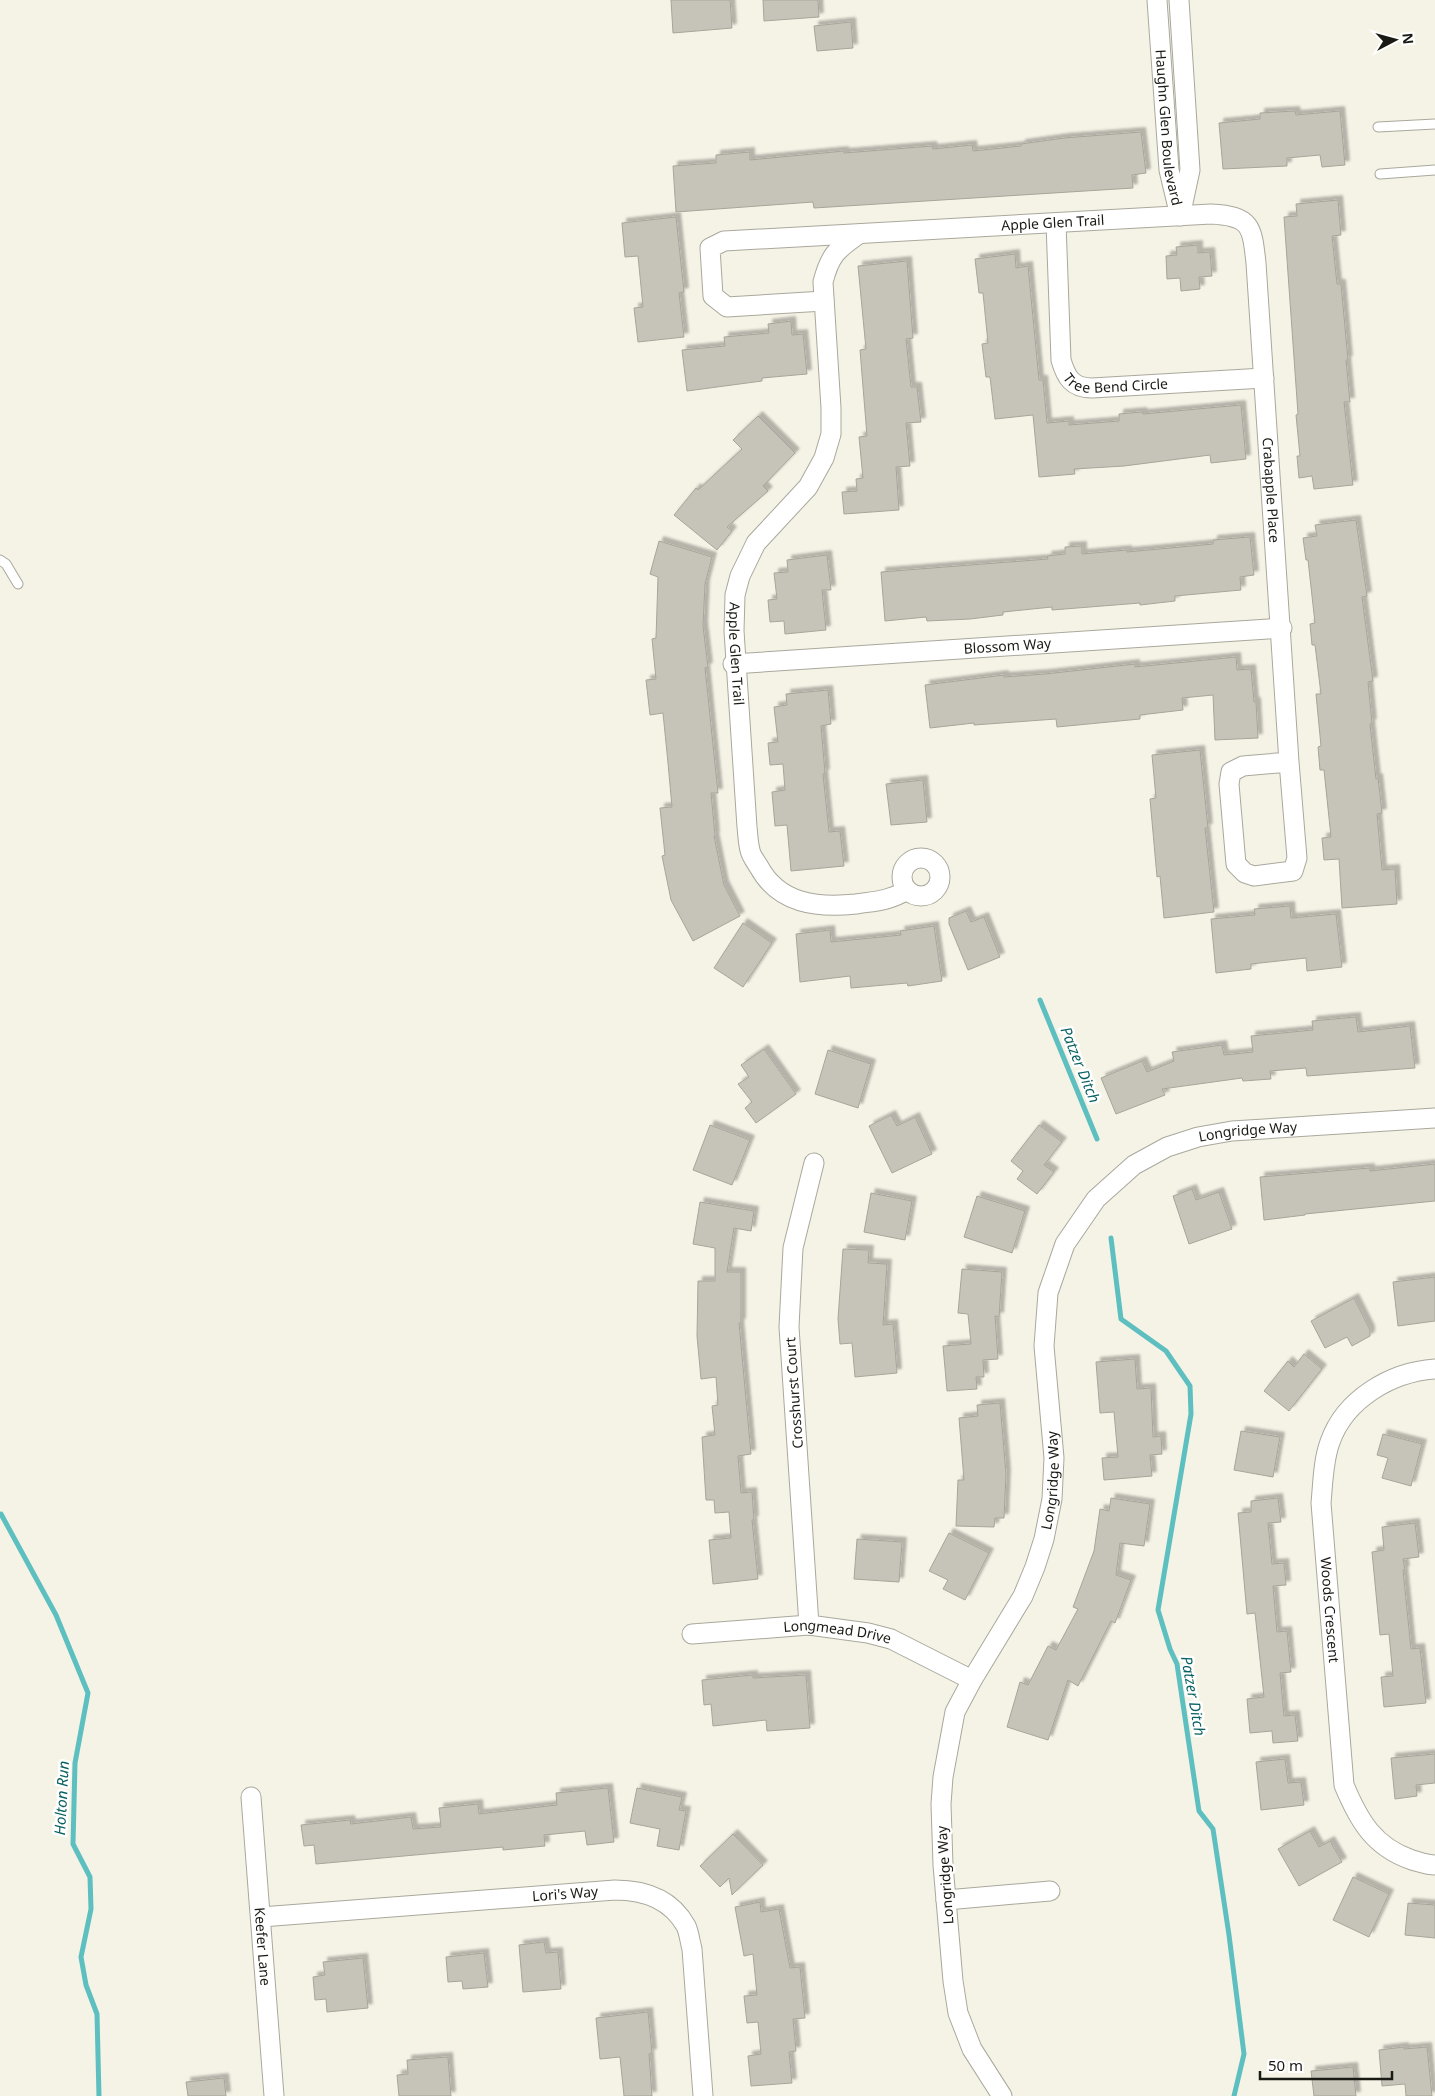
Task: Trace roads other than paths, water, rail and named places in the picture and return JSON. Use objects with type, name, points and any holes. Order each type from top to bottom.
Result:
[{"type":"street","name":"Haughn Glen Boulevard","points":[[1157,0],[1171,42],[1190,170],[1180,216]]},
{"type":"street","name":"Haughn Glen Boulevard","points":[[1171,42],[1179,0]]},
{"type":"street","name":"Apple Glen Trail","points":[[824,301],[727,307],[713,296],[710,248],[724,241],[1180,216],[1230,215],[1245,222]]},
{"type":"street","name":"Crabapple Place","points":[[1245,222],[1253,238],[1297,858],[1293,871],[1254,876],[1245,874],[1236,864],[1229,784],[1231,772],[1242,766],[1290,762]]},
{"type":"street","name":"Tree Bend Circle","points":[[1056,223],[1061,360],[1066,376],[1072,384],[1083,388],[1092,388],[1264,378]]},
{"type":"street","name":"Apple Glen Trail","points":[[858,234],[837,250],[827,266],[823,282],[831,434],[824,458],[812,481],[795,503],[756,543],[740,576],[734,609],[735,664],[750,851],[764,877],[779,892],[794,900],[817,905],[850,904],[892,899],[907,890]]},
{"type":"street","name":"Blossom Way","points":[[735,664],[1282,628]]},
{"type":"street","name":"Longridge Way","points":[[1002,2096],[972,2048],[958,2014],[953,1981],[946,1900],[941,1804],[943,1777],[955,1712],[972,1680],[1023,1596],[1044,1539],[1052,1499],[1054,1458],[1044,1346],[1048,1293],[1065,1244],[1096,1199],[1134,1165],[1167,1147],[1198,1137],[1232,1131],[1435,1118]]},
{"type":"street","name":"Crosshurst Court","points":[[809,1625],[789,1328],[793,1248],[814,1164]]},
{"type":"street","name":"Woods Crescent","points":[[1435,1369],[1396,1377],[1368,1392],[1345,1414],[1330,1442],[1324,1469],[1321,1503],[1344,1785],[1353,1807],[1365,1828],[1384,1847],[1403,1857],[1428,1865],[1435,1865]]},
{"type":"street","name":"Longmead Drive","points":[[692,1634],[809,1625],[868,1633],[891,1639],[972,1680]]},
{"type":"street","name":"Keefer Lane","points":[[251,1796],[274,2096]]},
{"type":"street","name":"Lori's Way","points":[[261,1917],[615,1890],[632,1890],[661,1899],[675,1911],[687,1927],[692,1949],[703,2096]]},
{"type":"street","points":[[946,1900],[1050,1891]]},
{"type":"lane","points":[[1378,128],[1435,124]]},
{"type":"lane","points":[[1380,174],[1435,170]]},
{"type":"lane","points":[[0,560],[6,564],[18,584]]},
{"type":"waterway","name":"Patzer Ditch","points":[[1040,1000],[1097,1139]]},
{"type":"waterway","name":"Patzer Ditch","points":[[1111,1238],[1121,1319],[1166,1351],[1190,1386],[1191,1414],[1158,1610],[1170,1649],[1177,1664],[1199,1811],[1213,1829],[1244,2054],[1234,2096]]},
{"type":"waterway","name":"Holton Run","points":[[1,1514],[56,1615],[88,1693],[75,1763],[73,1844],[90,1877],[91,1909],[81,1957],[86,1985],[97,2014],[99,2096]]}]
